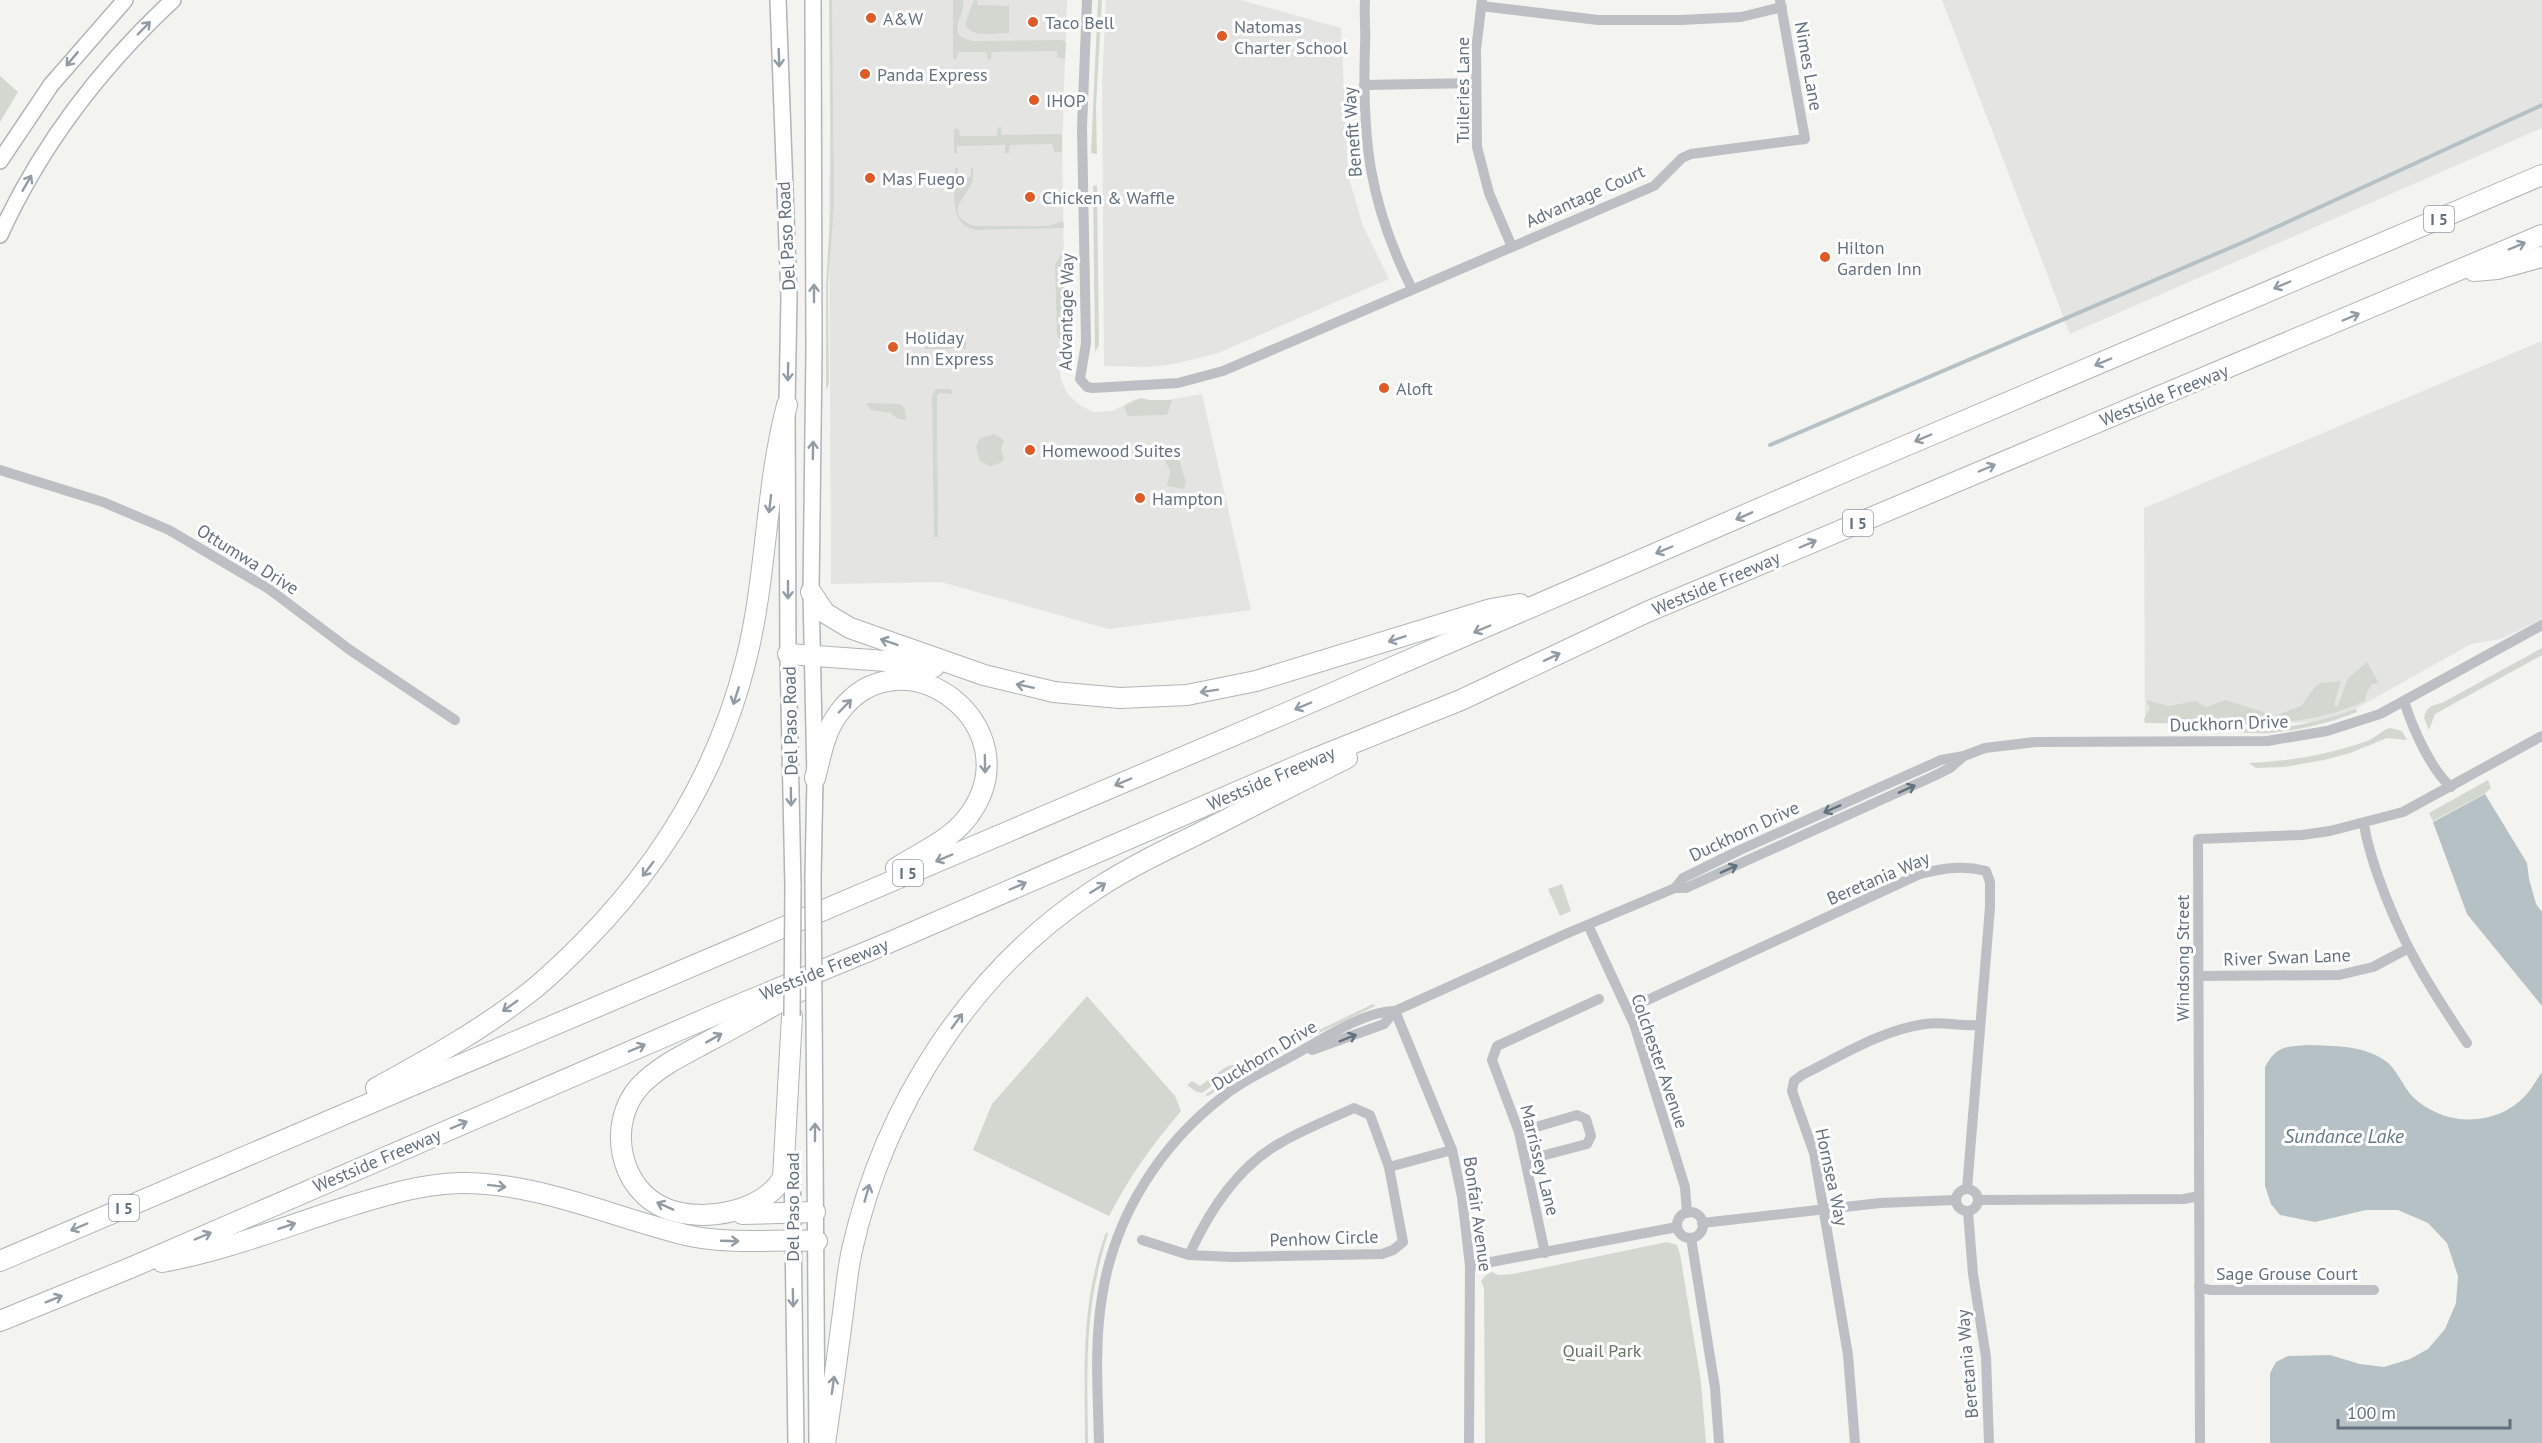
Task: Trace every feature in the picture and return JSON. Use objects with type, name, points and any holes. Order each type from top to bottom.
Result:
[{"type":"highway","points":[[2336,262],[2542,160]]},
{"type":"highway","name":"I 5","points":[[0,1261],[2542,175]]},
{"type":"highway","name":"Westside Freeway","points":[[0,1321],[130,1268],[718,1012],[888,943],[1306,762],[1461,700],[1647,612],[2542,235]]},
{"type":"highway","points":[[2453,274],[2497,269],[2542,257]]},
{"type":"highway","points":[[262,1149],[449,1048],[523,997],[551,974],[607,919],[657,857],[696,792],[721,739],[737,694],[756,615],[778,440],[787,405]]},
{"type":"highway","points":[[811,592],[825,613],[850,628],[984,675]]},
{"type":"highway","points":[[788,654],[900,662],[984,675],[1054,692],[1090,696],[1187,695],[1256,681],[1491,609],[1555,597]]},
{"type":"highway","points":[[815,778],[825,738],[838,714],[857,695],[868,688],[893,681],[922,683],[949,694],[969,714],[977,727],[985,750],[985,780],[975,808],[966,820],[946,837],[840,902]]},
{"type":"highway","points":[[825,1443],[851,1251],[869,1187],[902,1107],[942,1041],[965,1009],[1029,941],[1062,913],[1096,889],[1169,848],[1461,700]]},
{"type":"highway","points":[[815,1212],[744,1214],[698,1213],[667,1209],[644,1192],[628,1170],[620,1146],[621,1119],[638,1088],[660,1068],[888,943]]},
{"type":"highway","points":[[722,1213],[742,1209],[765,1199],[776,1190],[783,1178],[792,1016]]},
{"type":"highway","points":[[130,1268],[194,1256],[404,1191],[461,1183],[525,1190],[687,1235],[726,1242],[817,1241]]},
{"type":"main road","points":[[0,161],[51,85],[125,0]]},
{"type":"main road","points":[[0,235],[45,152],[78,104],[112,61],[173,0]]},
{"type":"main road","name":"Del Paso Road","points":[[778,0],[789,297],[788,654],[793,886],[792,1240],[796,1443]]},
{"type":"main road","name":"Del Paso Road","points":[[813,0],[814,352],[811,592],[815,778],[813,878],[817,1443]]},
{"type":"street","name":"Advantage Way","points":[[1087,0],[1082,119],[1086,343],[1080,379],[1087,387],[1156,385],[1207,376],[1413,289]]},
{"type":"street","name":"Benefit Way","points":[[1365,0],[1364,85],[1367,158],[1376,199],[1413,289]]},
{"type":"street","points":[[1482,3],[1598,20],[1741,17],[1781,3]]},
{"type":"street","name":"Tuileries Lane","points":[[1482,3],[1476,50],[1477,147],[1489,193],[1512,247]]},
{"type":"street","name":"Nimes Lane","points":[[1781,3],[1805,139]]},
{"type":"street","points":[[1364,85],[1476,83]]},
{"type":"street","name":"Advantage Court","points":[[1413,289],[1654,186],[1682,158],[1691,154],[1805,139]]},
{"type":"street","name":"Ottumwa Drive","points":[[0,470],[103,502],[169,530],[269,589],[350,650],[455,720]]},
{"type":"street","name":"Duckhorn Drive","points":[[1099,1443],[1098,1332],[1101,1298],[1113,1252],[1125,1220],[1140,1189],[1160,1160],[1198,1117],[1225,1095],[1255,1076],[1294,1055],[1384,1024],[1395,1011],[1587,925],[1675,888],[1686,888],[1934,776],[1950,768],[1964,756],[1985,748],[2035,742],[2267,741],[2300,737],[2349,725],[2404,702],[2542,625]]},
{"type":"street","points":[[2404,702],[2410,719],[2442,779],[2451,787]]},
{"type":"street","name":"Windsong Street","points":[[2199,1443],[2198,838],[2302,835],[2364,823],[2403,812],[2542,736]]},
{"type":"street","points":[[2364,823],[2366,838],[2383,889],[2408,949],[2422,977],[2467,1043]]},
{"type":"street","name":"Beretania Way","points":[[1628,1008],[1920,874],[1938,869],[1970,867],[1986,871],[1990,882],[1988,932],[1967,1189]]},
{"type":"street","name":"Colchester Avenue","points":[[1587,925],[1628,1008],[1684,1187],[1687,1213]]},
{"type":"street","name":"River Swan Lane","points":[[2199,976],[2339,975],[2373,967],[2408,949]]},
{"type":"street","name":"Marrissey Lane","points":[[1545,1253],[1519,1132],[1492,1060],[1497,1046],[1599,999]]},
{"type":"street","name":"Bonfair Avenue","points":[[1395,1011],[1452,1149],[1462,1197],[1470,1266],[1470,1440]]},
{"type":"street","name":"Hornsea Way","points":[[1856,1443],[1848,1355],[1824,1209],[1814,1153],[1792,1091],[1794,1081],[1802,1075],[1904,1028],[1949,1023],[1963,1027],[1979,1025]]},
{"type":"street","name":"Penhow Circle","points":[[1142,1240],[1190,1255],[1233,1257],[1382,1254],[1393,1250],[1403,1242],[1389,1167],[1370,1115],[1354,1108],[1280,1143],[1243,1173],[1208,1218],[1190,1255]]},
{"type":"street","points":[[1519,1132],[1577,1115],[1586,1119],[1591,1136],[1587,1144],[1526,1160]]},
{"type":"street","points":[[1389,1167],[1452,1149]]},
{"type":"street","points":[[1967,1189],[1974,1191],[1978,1200],[1975,1209],[1968,1212],[1961,1210],[1955,1200],[1960,1191],[1967,1189]]},
{"type":"street","points":[[1978,1200],[2184,1199],[2199,1196]]},
{"type":"street","points":[[1702,1223],[1921,1200],[1955,1200]]},
{"type":"street","name":"Beretania Way","points":[[1968,1212],[1973,1274],[1986,1357],[1989,1443]]},
{"type":"street","points":[[1687,1213],[1699,1216],[1702,1223],[1701,1232],[1691,1238],[1683,1236],[1677,1227],[1680,1217],[1687,1213]]},
{"type":"street","points":[[1470,1266],[1677,1227]]},
{"type":"street","points":[[1691,1238],[1713,1378],[1719,1443]]},
{"type":"street","name":"Sage Grouse Court","points":[[2199,1287],[2210,1290],[2374,1290]]},
{"type":"shaded area","points":[[832,0],[1067,0],[1062,148],[1065,328],[1070,337],[1059,364],[1061,380],[1067,393],[1078,404],[1093,412],[1113,411],[1135,399],[1156,402],[1202,394],[1251,610],[1109,629],[941,582],[831,584],[829,202]]},
{"type":"shaded area","points":[[1106,0],[1240,0],[1341,28],[1348,175],[1363,226],[1389,279],[1218,353],[1174,364],[1149,367],[1104,366],[1102,84]]},
{"type":"shaded area","points":[[1942,0],[2542,0],[2542,128],[2070,334]]},
{"type":"shaded area","points":[[2542,341],[2542,619],[2501,639],[2471,644],[2334,721],[2246,725],[2145,722],[2144,508]]},
{"type":"green space","points":[[829,0],[832,0],[834,204],[828,285],[829,384],[826,390],[826,285],[831,201]]},
{"type":"green space","points":[[953,0],[963,0],[957,30],[964,38],[973,41],[1062,40],[1066,42],[1065,59],[1057,57],[1057,51],[992,52],[991,59],[988,60],[986,52],[958,52],[956,60],[953,58]]},
{"type":"green space","points":[[974,0],[977,0],[978,5],[1009,6],[1009,33],[984,34],[968,29],[965,24]]},
{"type":"green space","points":[[1098,0],[1102,0],[1096,106],[1097,154],[1091,153]]},
{"type":"green space","points":[[0,76],[18,92],[0,122]]},
{"type":"green space","points":[[1001,127],[1002,135],[1062,134],[1062,152],[1054,152],[1052,144],[1010,145],[1009,153],[1005,153],[1005,145],[957,146],[957,153],[954,153],[954,130],[956,128],[959,129],[960,136],[997,136],[998,128]]},
{"type":"green space","points":[[955,168],[958,168],[958,177],[971,177],[971,168],[973,168],[971,185],[958,210],[959,216],[964,221],[974,226],[1047,226],[1063,221],[1064,228],[975,230],[966,227],[960,221],[955,205]]},
{"type":"green space","points":[[1097,185],[1099,345],[1095,352],[1093,186]]},
{"type":"green space","points":[[1063,251],[1066,327],[1071,337],[1065,348],[1057,336],[1055,265]]},
{"type":"green space","points":[[936,332],[940,335],[948,333],[954,335],[962,332],[966,334],[966,349],[925,349],[921,333],[927,335]]},
{"type":"green space","points":[[936,389],[951,389],[952,394],[940,393],[937,396],[938,537],[934,537],[932,395]]},
{"type":"green space","points":[[1141,398],[1172,400],[1167,415],[1128,416],[1124,406]]},
{"type":"green space","points":[[866,403],[900,404],[905,409],[906,420],[898,419],[891,413],[871,410]]},
{"type":"green space","points":[[994,434],[1004,440],[1001,450],[1004,459],[990,466],[980,461],[976,447],[980,438]]},
{"type":"green space","points":[[1166,445],[1178,455],[1186,483],[1184,489],[1167,486],[1170,471],[1162,454]]},
{"type":"green space","points":[[2542,648],[2542,655],[2435,714],[2429,730],[2424,718],[2430,707],[2442,703]]},
{"type":"green space","points":[[2367,662],[2379,683],[2372,684],[2365,701],[2339,711],[2312,718],[2257,724],[2145,723],[2144,719],[2150,708],[2146,700],[2169,706],[2195,701],[2206,707],[2226,700],[2275,716],[2301,706],[2314,688],[2321,683],[2341,681],[2334,705],[2338,706],[2348,678]]},
{"type":"green space","points":[[2356,709],[2357,712],[2313,726],[2279,732],[2234,731],[2234,728],[2280,728]]},
{"type":"green space","points":[[2390,728],[2402,731],[2407,740],[2387,738],[2350,753],[2284,767],[2256,768],[2249,763],[2323,754],[2370,740]]},
{"type":"green space","points":[[2488,780],[2491,788],[2484,794],[2433,821],[2429,813]]},
{"type":"green space","points":[[1562,884],[1571,911],[1560,916],[1548,889]]},
{"type":"green space","points":[[1087,996],[1175,1096],[1181,1111],[1142,1161],[1109,1216],[973,1150],[992,1104]]},
{"type":"green space","points":[[1373,1004],[1375,1006],[1263,1060],[1208,1096],[1205,1095],[1261,1058]]},
{"type":"green space","points":[[1249,1059],[1202,1093],[1187,1085],[1192,1081],[1200,1086],[1226,1067]]},
{"type":"green space","points":[[1106,1232],[1108,1234],[1100,1261],[1091,1312],[1088,1363],[1088,1443],[1085,1443],[1085,1362],[1088,1311],[1098,1259]]},
{"type":"green space","name":"Quail Park","points":[[1667,1242],[1677,1245],[1680,1254],[1701,1382],[1706,1443],[1485,1443],[1484,1288],[1481,1281],[1486,1275],[1492,1272],[1499,1275],[1513,1274]]},
{"type":"water","points":[[2485,794],[2527,863],[2536,904],[2542,912],[2542,1006],[2467,914],[2433,822]]},
{"type":"water","name":"Sundance Lake","points":[[2308,1045],[2348,1047],[2375,1055],[2392,1067],[2412,1096],[2425,1106],[2439,1114],[2469,1120],[2485,1118],[2514,1106],[2526,1095],[2542,1072],[2542,1443],[2270,1443],[2270,1373],[2276,1362],[2288,1356],[2330,1355],[2360,1364],[2384,1367],[2410,1359],[2428,1349],[2445,1329],[2456,1303],[2458,1276],[2447,1243],[2428,1223],[2398,1210],[2366,1210],[2315,1222],[2280,1215],[2271,1204],[2265,1186],[2265,1067],[2278,1051]]},
{"type":"waterway","points":[[1770,445],[2246,241],[2542,105]]},
{"type":"place","name":"A&W","points":[[871,18]]},
{"type":"place","name":"Taco Bell","points":[[1033,22]]},
{"type":"place","name":"Natomas Charter School","points":[[1222,36]]},
{"type":"place","name":"Panda Express","points":[[865,74]]},
{"type":"place","name":"IHOP","points":[[1034,100]]},
{"type":"place","name":"Mas Fuego","points":[[870,178]]},
{"type":"place","name":"Chicken & Waffle","points":[[1030,197]]},
{"type":"place","name":"Hilton Garden Inn","points":[[1825,257]]},
{"type":"place","name":"Holiday Inn Express","points":[[893,347]]},
{"type":"place","name":"Aloft","points":[[1384,388]]},
{"type":"place","name":"Homewood Suites","points":[[1030,450]]},
{"type":"place","name":"Hampton","points":[[1140,498]]}]
